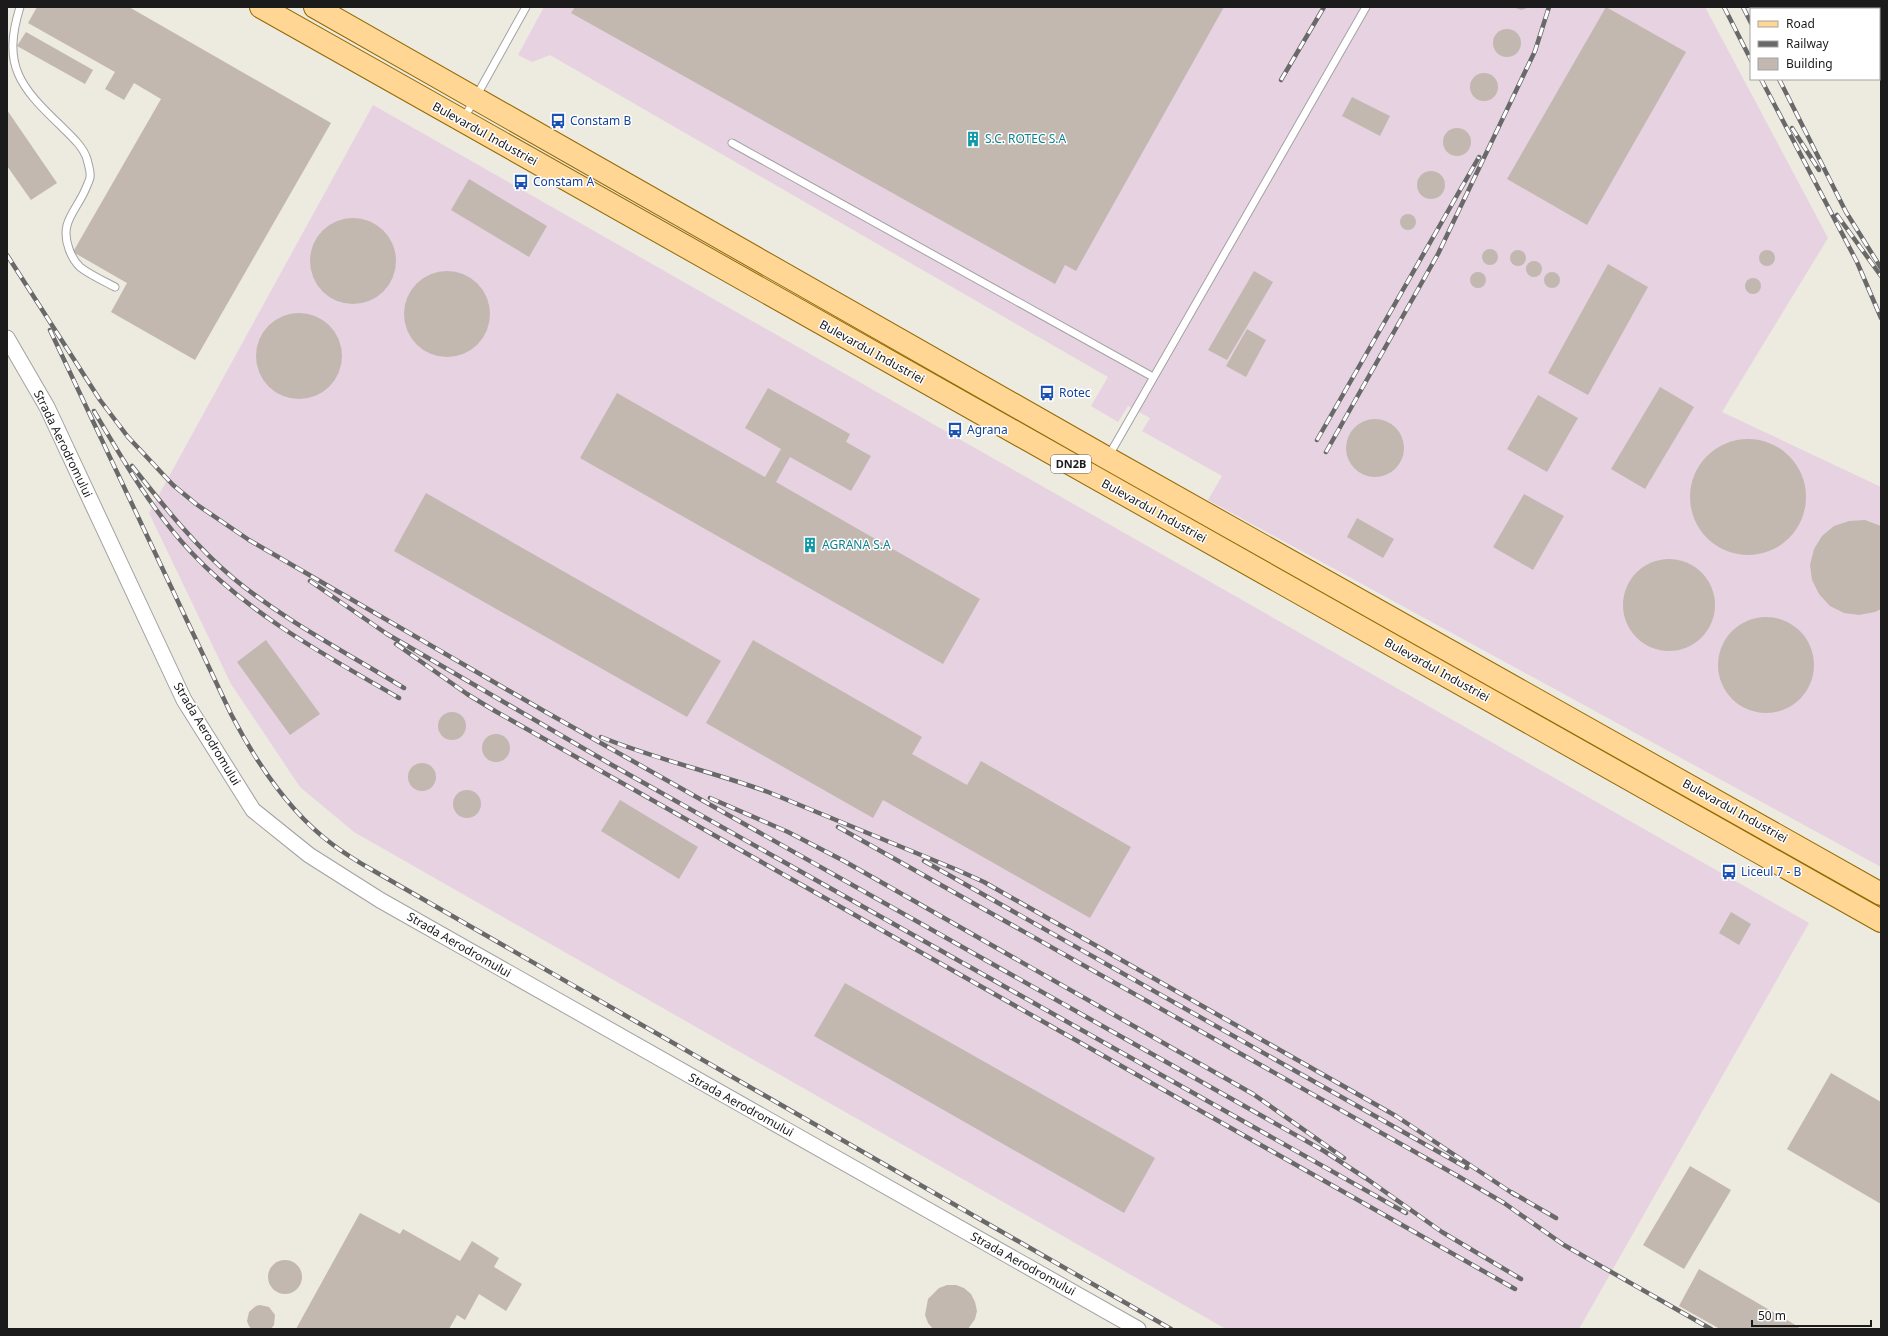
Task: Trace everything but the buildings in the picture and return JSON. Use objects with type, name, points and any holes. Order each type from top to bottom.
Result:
[{"type":"main road","name":"Bulevardul Industriei","points":[[260,7],[462,122],[1101,468],[1881,894]]},
{"type":"main road","name":"Bulevardul Industriei","points":[[315,7],[475,99],[1101,468],[1881,921]]},
{"type":"street","name":"Strada Aerodromului","points":[[7,338],[47,407],[184,700],[253,810],[309,855],[380,900],[1138,1329]]},
{"type":"lane","points":[[20,7],[14,25],[12,46],[15,68],[26,89],[51,117],[76,140],[87,158],[90,177],[84,193],[67,223],[65,238],[70,253],[80,267],[114,287]]},
{"type":"lane","points":[[1101,468],[1366,7]]},
{"type":"lane","points":[[462,122],[523,8]]},
{"type":"lane","points":[[732,143],[1153,377]]},
{"type":"shaded area","points":[[544,7],[1705,7],[1828,238],[1722,412],[1881,487],[1881,867],[1208,500],[1222,476],[1142,431],[1150,418],[1128,406],[1118,422],[1091,406],[1108,377],[550,55],[532,62],[518,55]]},
{"type":"shaded area","points":[[373,105],[1809,923],[1579,1329],[1226,1329],[354,832],[300,787],[231,684],[149,513]]},
{"type":"railway","points":[[1281,80],[1324,7]]},
{"type":"railway","points":[[1326,452],[1438,254],[1535,51],[1549,7]]},
{"type":"railway","points":[[1724,7],[1750,58]]},
{"type":"railway","points":[[1743,7],[1750,21]]},
{"type":"railway","points":[[1762,80],[1857,262],[1881,318]]},
{"type":"railway","points":[[1780,80],[1846,212],[1881,268]]},
{"type":"railway","points":[[1792,128],[1819,170]]},
{"type":"railway","points":[[1317,440],[1479,157]]},
{"type":"railway","points":[[1837,215],[1881,276]]},
{"type":"railway","points":[[7,255],[100,400],[128,437],[173,485],[196,504],[249,540],[544,711],[1324,1151],[1367,1179],[1442,1232],[1521,1279]]},
{"type":"railway","points":[[50,330],[231,714],[251,750],[275,785],[316,831],[342,851],[369,868],[1171,1329]]},
{"type":"railway","points":[[94,411],[150,501],[176,535],[213,574],[262,614],[288,632],[399,698]]},
{"type":"railway","points":[[132,466],[193,539],[233,578],[253,594],[295,622],[404,688]]},
{"type":"railway","points":[[310,581],[387,634],[612,765],[1406,1213]]},
{"type":"railway","points":[[396,644],[467,694],[495,711],[1515,1289]]},
{"type":"railway","points":[[601,737],[642,752],[768,792],[984,882],[1396,1116],[1515,1195]]},
{"type":"railway","points":[[710,798],[788,832],[844,861],[1253,1094],[1344,1158]]},
{"type":"railway","points":[[838,827],[1456,1175],[1504,1203],[1564,1245],[1711,1329]]},
{"type":"railway","points":[[924,861],[1467,1168]]},
{"type":"railway","points":[[1511,1192],[1556,1218]]},
{"type":"place","name":"Constam B","points":[[558,121]]},
{"type":"place","name":"S.C. ROTEC S.A","points":[[973,139]]},
{"type":"place","name":"Constam A","points":[[521,182]]},
{"type":"place","name":"Rotec","points":[[1047,393]]},
{"type":"place","name":"Agrana","points":[[955,430]]},
{"type":"place","name":"AGRANA S.A","points":[[810,545]]},
{"type":"place","name":"Liceul 7 - B","points":[[1729,872]]}]
